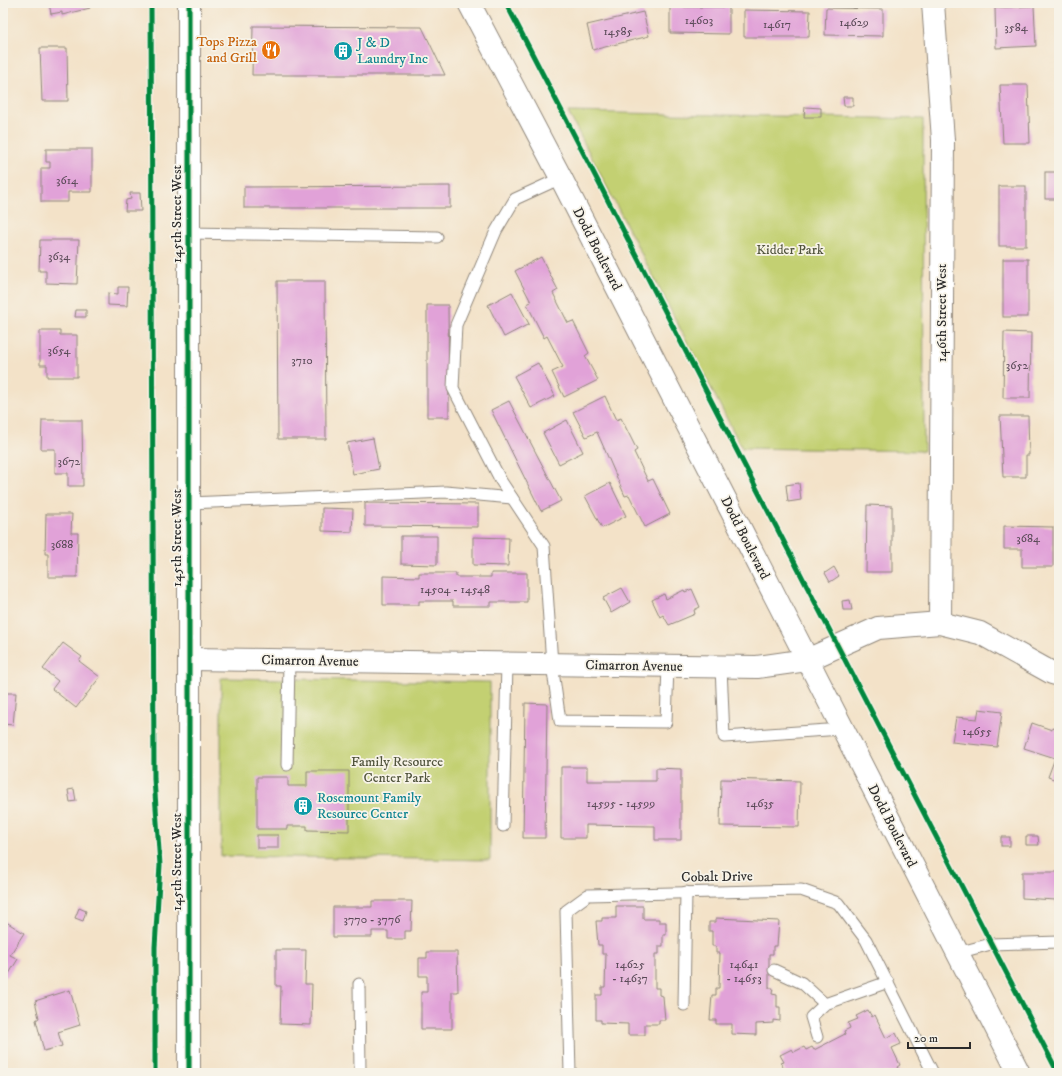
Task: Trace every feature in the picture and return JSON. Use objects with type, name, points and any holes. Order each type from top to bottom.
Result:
[{"type":"street","name":"145th Street West","points":[[189,3],[189,1073]]},
{"type":"street","name":"146th Street West","points":[[933,3],[942,140],[940,623]]},
{"type":"street","name":"Dodd Boulevard","points":[[471,4],[1019,1073]]},
{"type":"street","name":"Cimarron Avenue","points":[[189,659],[757,667],[808,660],[878,628],[940,623],[980,633],[1059,675]]},
{"type":"lane","points":[[561,178],[515,199],[496,231],[456,325],[453,388],[501,481],[544,546],[552,664],[560,721],[666,722],[668,666]]},
{"type":"lane","points":[[189,233],[437,237]]},
{"type":"lane","points":[[189,503],[446,492],[512,498]]},
{"type":"lane","points":[[287,765],[289,661]]},
{"type":"lane","points":[[503,826],[507,664]]},
{"type":"lane","points":[[721,667],[724,737],[842,729]]},
{"type":"lane","name":"Cobalt Drive","points":[[570,1073],[566,911],[588,895],[801,890],[838,903],[866,940],[934,1073]]},
{"type":"lane","points":[[684,1005],[686,892]]},
{"type":"lane","points":[[957,953],[991,944],[1059,942]]},
{"type":"lane","points":[[774,970],[802,983],[825,1004]]},
{"type":"lane","points":[[817,1037],[811,1017],[825,1004],[888,982]]},
{"type":"lane","points":[[359,984],[360,1073]]},
{"type":"green space","name":"Kidder Park","points":[[568,112],[923,119],[924,451],[742,448]]},
{"type":"green space","name":"Family Resource Center Park","points":[[221,678],[490,682],[490,860],[221,856]]},
{"type":"building","points":[[49,3],[89,3],[90,8],[62,15],[62,12],[51,14]]},
{"type":"building","points":[[1034,6],[1036,46],[996,48],[995,8]]},
{"type":"building","points":[[670,7],[729,7],[729,34],[670,33]]},
{"type":"building","points":[[826,8],[883,9],[883,36],[825,35]]},
{"type":"building","points":[[744,10],[810,11],[809,37],[744,37]]},
{"type":"building","points":[[643,12],[649,36],[593,50],[587,25]]},
{"type":"building","name":"J & D Laundry Inc","points":[[253,26],[422,27],[445,75],[252,75]]},
{"type":"building","points":[[40,48],[67,48],[68,101],[42,101]]},
{"type":"building","points":[[1000,85],[1028,85],[1030,143],[1003,143]]},
{"type":"building","points":[[843,97],[853,97],[853,106],[844,106]]},
{"type":"building","points":[[805,107],[821,108],[821,117],[804,117]]},
{"type":"building","points":[[46,149],[92,149],[92,192],[68,192],[68,202],[41,202],[41,168],[50,168],[50,162],[46,162]]},
{"type":"building","points":[[1045,172],[1059,172],[1059,199],[1045,199]]},
{"type":"building","points":[[450,186],[450,208],[244,208],[244,187]]},
{"type":"building","points":[[999,186],[1026,186],[1026,246],[999,246]]},
{"type":"building","points":[[130,193],[140,193],[141,211],[125,211],[126,200],[131,199]]},
{"type":"building","points":[[40,240],[79,240],[77,284],[46,283],[46,271],[39,271]]},
{"type":"building","points":[[541,257],[558,290],[553,293],[568,323],[573,321],[589,353],[585,356],[598,380],[564,397],[552,372],[563,367],[547,336],[544,338],[527,304],[531,302],[515,271]]},
{"type":"building","points":[[1003,259],[1028,259],[1028,317],[1003,317]]},
{"type":"building","points":[[277,281],[325,281],[326,439],[278,439]]},
{"type":"building","points":[[118,287],[128,287],[127,306],[108,305],[108,293],[118,294]]},
{"type":"building","points":[[512,292],[529,324],[504,337],[488,305]]},
{"type":"building","points":[[427,305],[448,305],[449,417],[427,417]]},
{"type":"building","points":[[76,310],[86,310],[86,317],[75,317]]},
{"type":"building","points":[[40,331],[60,331],[60,335],[77,335],[77,377],[47,377],[47,365],[40,365]]},
{"type":"building","points":[[1004,332],[1031,333],[1030,398],[1003,398]]},
{"type":"building","points":[[538,363],[555,396],[531,408],[514,376]]},
{"type":"building","points":[[605,396],[616,420],[621,418],[637,450],[634,452],[648,481],[653,479],[670,514],[645,527],[629,495],[625,496],[597,432],[586,437],[573,412]]},
{"type":"building","points":[[509,401],[561,501],[541,511],[491,410]]},
{"type":"building","points":[[1000,416],[1028,416],[1029,455],[1026,455],[1026,477],[1003,477]]},
{"type":"building","points":[[42,420],[82,420],[83,486],[68,486],[68,473],[55,473],[55,449],[41,449]]},
{"type":"building","points":[[567,420],[583,452],[559,464],[543,433]]},
{"type":"building","points":[[373,438],[379,469],[353,474],[347,443]]},
{"type":"building","points":[[610,483],[626,516],[602,528],[585,496]]},
{"type":"building","points":[[799,483],[801,500],[788,502],[786,485]]},
{"type":"building","points":[[365,503],[478,504],[478,527],[365,526]]},
{"type":"building","points":[[867,505],[892,506],[892,572],[866,572]]},
{"type":"building","points":[[322,508],[353,509],[352,532],[322,531]]},
{"type":"building","points":[[46,514],[72,514],[71,533],[78,533],[77,577],[48,577],[48,554],[45,554]]},
{"type":"building","points":[[1004,526],[1053,527],[1053,567],[1022,567],[1022,549],[1004,549]]},
{"type":"building","points":[[401,536],[437,536],[437,565],[401,564]]},
{"type":"building","points":[[473,537],[509,538],[508,566],[473,565]]},
{"type":"building","points":[[834,567],[839,576],[830,582],[825,573]]},
{"type":"building","points":[[419,573],[456,573],[456,577],[491,577],[491,573],[527,573],[527,602],[491,602],[491,606],[453,606],[453,601],[419,601],[419,605],[383,605],[383,576],[419,577]]},
{"type":"building","points":[[622,588],[630,602],[611,613],[603,598]]},
{"type":"building","points":[[692,589],[700,607],[694,610],[695,614],[669,625],[663,615],[660,617],[652,600],[664,594],[666,599],[684,590],[685,592]]},
{"type":"building","points":[[850,600],[852,610],[843,610],[842,601]]},
{"type":"building","points":[[63,643],[82,657],[79,661],[100,677],[76,708],[52,689],[58,681],[43,669]]},
{"type":"building","points":[[3,693],[16,693],[13,725],[3,724]]},
{"type":"building","points":[[525,703],[547,704],[545,838],[523,838]]},
{"type":"building","points":[[979,709],[1002,712],[997,747],[952,742],[956,717],[977,719]]},
{"type":"building","points":[[1032,723],[1052,730],[1052,728],[1059,730],[1059,781],[1048,777],[1055,758],[1024,748]]},
{"type":"building","points":[[561,767],[587,767],[587,781],[656,781],[656,768],[681,769],[681,840],[655,840],[655,826],[586,825],[586,838],[561,838]]},
{"type":"building","name":"Rosemount Family Resource Center","points":[[307,771],[349,771],[349,831],[307,830],[307,826],[287,826],[287,829],[257,829],[257,777],[288,777],[288,786],[307,786]]},
{"type":"building","points":[[721,779],[800,781],[799,827],[720,826]]},
{"type":"building","points":[[74,789],[76,801],[70,802],[68,790]]},
{"type":"building","points":[[257,835],[278,835],[278,848],[257,848]]},
{"type":"building","points":[[1026,836],[1038,836],[1039,845],[1026,845]]},
{"type":"building","points":[[1001,837],[1010,837],[1010,846],[1001,846]]},
{"type":"building","points":[[1022,872],[1059,872],[1059,906],[1056,906],[1056,900],[1022,898]]},
{"type":"building","points":[[372,901],[412,901],[411,931],[405,931],[405,939],[388,939],[388,931],[372,931],[372,937],[333,937],[333,907],[372,907]]},
{"type":"building","points":[[616,906],[643,906],[643,919],[659,919],[659,922],[666,922],[666,935],[663,935],[663,946],[659,946],[659,954],[655,954],[655,988],[659,988],[659,995],[663,996],[665,1020],[659,1020],[659,1024],[645,1024],[645,1035],[628,1035],[628,1024],[601,1023],[601,1020],[596,1020],[596,995],[602,995],[602,987],[605,987],[606,954],[602,954],[602,945],[598,945],[596,921],[602,921],[602,918],[616,918]]},
{"type":"building","points":[[79,908],[86,911],[83,921],[75,918]]},
{"type":"building","points":[[716,918],[779,921],[777,946],[773,946],[773,954],[769,954],[769,988],[773,988],[772,994],[777,995],[777,1007],[780,1007],[780,1021],[773,1020],[773,1023],[756,1024],[756,1035],[732,1034],[732,1024],[716,1024],[716,1020],[710,1020],[712,995],[716,995],[716,988],[719,988],[720,953],[716,953],[716,946],[712,946],[712,931],[709,931],[709,922],[716,922]]},
{"type":"building","points":[[3,920],[24,933],[10,955],[18,959],[7,977],[3,975]]},
{"type":"building","points":[[276,950],[306,950],[305,984],[312,984],[311,1025],[280,1024],[281,986],[276,986]]},
{"type":"building","points":[[427,952],[457,952],[458,992],[452,992],[452,1029],[421,1029],[421,992],[427,992],[427,976],[419,976],[419,958],[427,958]]},
{"type":"building","points":[[70,990],[80,1025],[58,1032],[62,1046],[44,1051],[36,1020],[39,1018],[35,1001]]},
{"type":"building","points":[[868,1010],[872,1017],[875,1015],[886,1038],[896,1033],[901,1044],[892,1048],[900,1065],[897,1067],[900,1073],[786,1073],[781,1063],[784,1062],[780,1055],[792,1049],[794,1052],[804,1047],[806,1050],[812,1047],[814,1050],[845,1034],[844,1031],[850,1028],[848,1023],[858,1019],[856,1016]]},
{"type":"cycle path","points":[[151,3],[154,779],[160,865],[155,947],[155,1073]]},
{"type":"cycle path","points":[[189,3],[189,1073]]},
{"type":"cycle path","points":[[506,3],[1058,1073]]},
{"type":"place","name":"Tops Pizza and Grill","points":[[271,50]]},
{"type":"place","name":"J & D Laundry Inc","points":[[343,51]]},
{"type":"place","name":"Rosemount Family Resource Center","points":[[303,806]]}]
